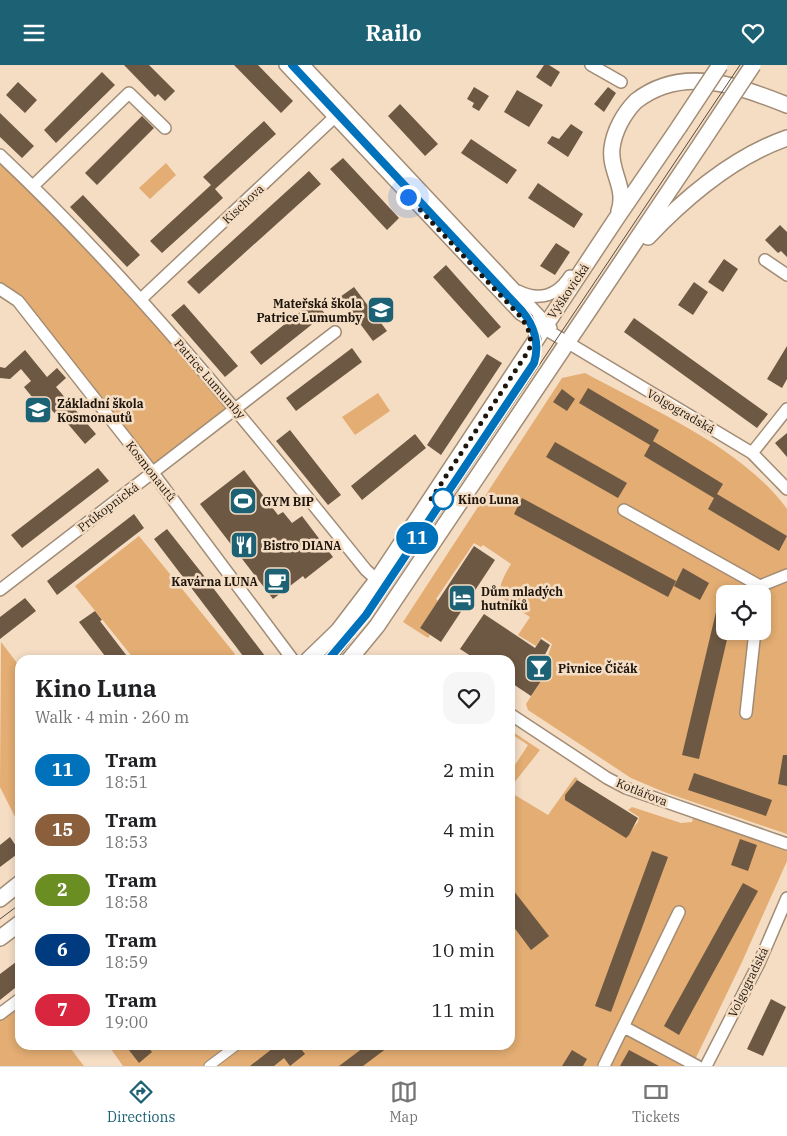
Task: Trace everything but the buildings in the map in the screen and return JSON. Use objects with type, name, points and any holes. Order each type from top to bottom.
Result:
[{"type":"street","points":[[285,65],[517,312],[529,331],[531,343],[529,350]]},
{"type":"street","points":[[304,65],[512,286],[545,326]]},
{"type":"street","points":[[591,65],[621,82]]},
{"type":"street","name":"Výškovická","points":[[313,655],[338,631],[377,581],[720,65]]},
{"type":"street","points":[[353,655],[377,626],[566,344],[617,272],[753,65]]},
{"type":"street","points":[[616,219],[622,200],[619,179],[612,157],[613,141],[619,125],[631,105],[640,95],[664,81],[684,75],[710,76],[787,105]]},
{"type":"street","points":[[33,186],[129,93],[165,128]]},
{"type":"street","name":"Kischova","points":[[141,299],[344,107]]},
{"type":"street","points":[[617,272],[660,225],[708,182],[746,155],[787,138]]},
{"type":"street","name":"Patrice Lumumby","points":[[0,155],[33,186],[141,299],[236,410],[377,581]]},
{"type":"street","points":[[619,179],[626,184],[635,184],[652,168]]},
{"type":"street","points":[[765,260],[787,275]]},
{"type":"street","points":[[512,286],[530,295],[550,295],[562,287],[575,271],[584,267]]},
{"type":"street","name":"Kosmonautů","points":[[0,289],[18,301],[153,473],[289,655]]},
{"type":"street","points":[[517,312],[545,326]]},
{"type":"street","name":"Volgogradská","points":[[545,326],[566,344],[752,453],[787,489]]},
{"type":"street","name":"Průkopnická","points":[[0,590],[335,332]]},
{"type":"street","points":[[752,453],[787,409]]},
{"type":"street","points":[[624,511],[751,585]]},
{"type":"street","points":[[769,585],[787,575]]},
{"type":"street","points":[[746,713],[754,640]]},
{"type":"street","name":"Kotlářova","points":[[515,717],[607,778],[626,787],[787,844]]},
{"type":"street","points":[[0,899],[15,887]]},
{"type":"street","name":"Volgogradská","points":[[706,1066],[758,963],[787,898]]},
{"type":"street","points":[[604,1066],[679,912]]},
{"type":"street","points":[[0,938],[15,927]]},
{"type":"street","points":[[0,1014],[15,1003]]},
{"type":"street","points":[[624,1027],[697,1066]]},
{"type":"street","points":[[209,1066],[230,1050]]},
{"type":"shaded area","points":[[0,154],[236,410],[153,473],[18,301],[0,289]]},
{"type":"shaded area","points":[[166,163],[176,175],[150,199],[139,188]]},
{"type":"shaded area","points":[[585,373],[666,416],[721,449],[746,467],[768,487],[787,509],[787,834],[664,792],[631,778],[528,710],[526,704],[541,681],[552,644],[542,637],[536,646],[518,635],[530,617],[506,601],[500,591],[501,584],[511,564],[483,545],[481,547],[474,543],[436,599],[438,601],[420,628],[430,635],[428,638],[403,622],[562,378]]},
{"type":"shaded area","points":[[378,393],[390,411],[355,435],[342,417]]},
{"type":"shaded area","points":[[139,536],[235,654],[131,655],[75,586]]},
{"type":"shaded area","points":[[1,642],[15,660],[15,817],[0,787]]},
{"type":"shaded area","points":[[515,733],[540,750],[515,782],[515,765],[528,745],[515,736]]},
{"type":"shaded area","points":[[575,777],[578,779],[572,786],[628,834],[638,822],[639,817],[628,810],[632,807],[681,823],[692,822],[693,818],[787,851],[787,861],[742,962],[692,1066],[123,1066],[112,1050],[515,1050],[515,795],[548,815]]},
{"type":"shaded area","points":[[15,1009],[15,1050],[72,1050],[84,1066],[0,1066],[0,1020]]},
{"type":"tram line","name":"11","points":[[292,65],[522,311],[532,326],[536,345],[534,363],[366,615],[333,655]]},
{"type":"tram line","points":[[298,65],[532,315],[541,338],[539,361]]},
{"type":"tram line","points":[[340,655],[378,606],[740,65]]},
{"type":"tram line","points":[[0,919],[15,908]]},
{"type":"place","name":"Mateřská škola Patrice Lumumby","points":[[381,310]]},
{"type":"place","name":"Základní škola Kosmonautů","points":[[38,410]]},
{"type":"place","name":"Kino Luna","points":[[443,499]]},
{"type":"place","name":"GYM BIP","points":[[243,501]]},
{"type":"place","name":"Bistro DIANA","points":[[244,545]]},
{"type":"place","name":"Kavárna LUNA","points":[[277,581]]},
{"type":"place","name":"Dům mladých hutníků","points":[[462,598]]},
{"type":"place","name":"Pivnice Čičák","points":[[539,668]]},
{"type":"route","points":[[408,197],[520,316],[529,331],[531,339],[529,350],[431,499],[443,499]]}]
